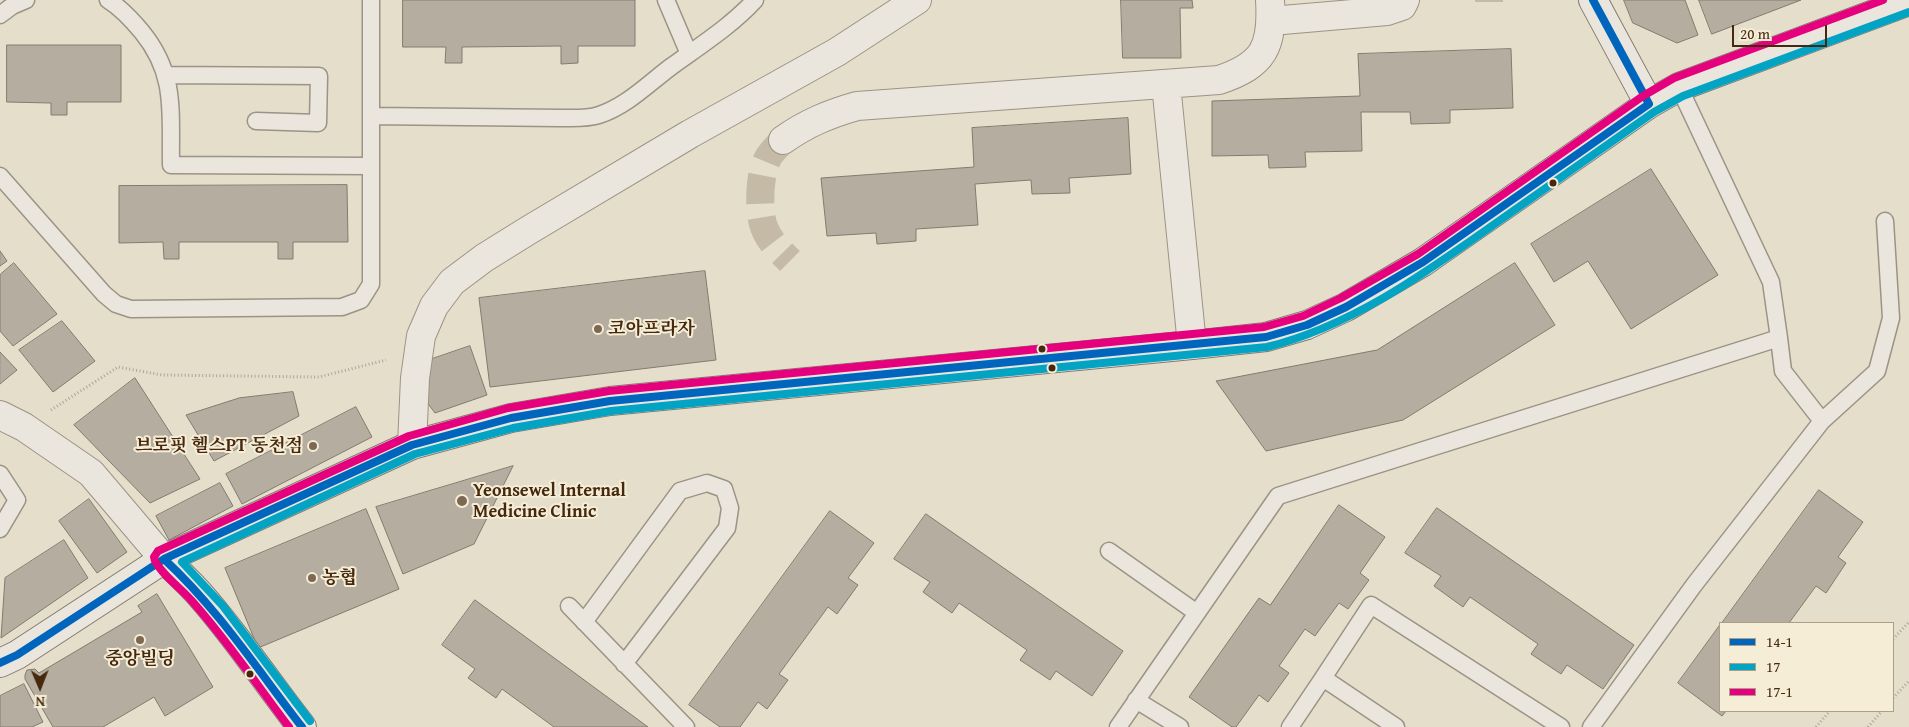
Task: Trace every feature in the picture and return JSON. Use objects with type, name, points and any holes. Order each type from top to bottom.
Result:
[{"type":"street","points":[[412,445],[415,378],[421,336],[434,306],[452,282],[484,258],[690,134],[837,52],[917,0]]},
{"type":"street","points":[[783,140],[803,126],[831,114],[857,106],[1219,80],[1240,73],[1256,61],[1268,42],[1270,10],[1387,11],[1402,6],[1406,0]]},
{"type":"street","points":[[1593,0],[1649,104]]},
{"type":"street","points":[[0,663],[17,655],[164,559],[412,445],[511,418],[610,401],[1192,345],[1266,336],[1307,325],[1346,307],[1423,262],[1649,104],[1679,87],[1909,1]]},
{"type":"street","points":[[1166,84],[1192,345]]},
{"type":"street","points":[[0,415],[24,427],[91,472],[164,559],[219,617],[302,727]]},
{"type":"lane","points":[[0,15],[12,6],[26,0]]},
{"type":"lane","points":[[108,0],[130,17],[148,39],[166,75],[170,93],[171,165],[371,166]]},
{"type":"lane","points":[[0,176],[104,294],[116,304],[131,309],[342,307],[361,300],[371,284],[371,0]]},
{"type":"lane","points":[[666,0],[689,54]]},
{"type":"lane","points":[[371,116],[583,118],[600,114],[623,103],[720,32],[756,0]]},
{"type":"lane","points":[[166,75],[319,76],[318,123],[256,121]]},
{"type":"lane","points":[[1679,87],[1771,282],[1783,371],[1822,421]]},
{"type":"lane","points":[[1591,727],[1694,585],[1822,421],[1877,371],[1892,318],[1885,221]]},
{"type":"lane","points":[[1118,727],[1278,496],[1779,338]]},
{"type":"lane","points":[[0,474],[17,500],[0,529]]},
{"type":"lane","points":[[584,622],[680,491],[707,483],[724,489],[730,508],[727,528],[624,664]]},
{"type":"lane","points":[[1109,551],[1197,613]]},
{"type":"lane","points":[[1290,727],[1372,605],[1561,727]]},
{"type":"lane","points":[[568,606],[686,727]]},
{"type":"lane","points":[[1324,678],[1396,727]]},
{"type":"lane","points":[[1136,700],[1180,727]]},
{"type":"path","points":[[24,427],[118,367],[162,375],[319,377],[418,352]]},
{"type":"path","points":[[1894,638],[1909,622]]},
{"type":"path","points":[[1894,697],[1909,681]]},
{"type":"path","points":[[1816,727],[1829,712]]},
{"type":"path","points":[[1868,727],[1881,712]]},
{"type":"building","points":[[403,0],[635,0],[635,46],[578,46],[578,63],[561,64],[561,46],[462,47],[462,63],[445,63],[446,47],[403,47]]},
{"type":"building","points":[[1121,0],[1192,0],[1193,8],[1180,8],[1181,58],[1123,58]]},
{"type":"building","points":[[1624,0],[1685,0],[1698,35],[1677,43],[1633,23]]},
{"type":"building","points":[[1699,0],[1801,0],[1712,34]]},
{"type":"building","points":[[7,45],[121,45],[121,102],[67,102],[67,115],[51,115],[51,103],[7,102]]},
{"type":"building","points":[[1511,49],[1513,108],[1450,110],[1450,123],[1411,124],[1410,112],[1361,112],[1362,151],[1305,152],[1306,167],[1269,168],[1268,155],[1212,156],[1212,101],[1360,96],[1358,54]]},
{"type":"building","points":[[1128,118],[1131,174],[1069,178],[1070,193],[1032,194],[1031,180],[975,184],[978,225],[916,229],[916,241],[877,244],[876,233],[827,236],[821,178],[974,167],[972,128]]},
{"type":"building","points":[[1651,169],[1718,275],[1631,329],[1588,261],[1554,282],[1531,244]]},
{"type":"building","points":[[347,185],[348,242],[293,242],[293,259],[278,259],[278,242],[179,242],[179,259],[164,259],[163,242],[119,243],[119,186]]},
{"type":"building","points":[[0,251],[7,261],[0,266]]},
{"type":"building","points":[[14,263],[57,314],[13,346],[0,331],[0,275]]},
{"type":"building","points":[[1515,263],[1555,325],[1403,420],[1266,451],[1216,381],[1377,350]]},
{"type":"building","name":"코아프라자","points":[[705,271],[716,360],[490,387],[479,298]]},
{"type":"building","points":[[62,321],[95,361],[53,392],[19,350]]},
{"type":"building","points":[[470,346],[487,395],[435,413],[423,397],[432,359]]},
{"type":"building","points":[[0,352],[17,370],[0,384]]},
{"type":"building","points":[[135,378],[200,479],[150,503],[74,425]]},
{"type":"building","points":[[293,392],[299,416],[214,461],[186,415],[239,398]]},
{"type":"building","points":[[356,407],[372,437],[242,504],[226,474]]},
{"type":"building","points":[[513,466],[474,544],[403,574],[376,507]]},
{"type":"building","points":[[220,483],[233,506],[169,540],[156,516]]},
{"type":"building","points":[[1819,490],[1863,522],[1838,557],[1846,563],[1826,593],[1816,586],[1790,622],[1723,622]]},
{"type":"building","points":[[89,499],[127,552],[97,573],[59,521]]},
{"type":"building","points":[[1339,505],[1385,537],[1360,573],[1369,580],[1348,609],[1339,603],[1315,636],[1305,629],[1279,666],[1289,673],[1268,702],[1259,695],[1236,727],[1232,727],[1189,697],[1259,598],[1270,605]]},
{"type":"building","points":[[1437,508],[1634,645],[1603,689],[1567,665],[1561,674],[1531,654],[1538,644],[1470,597],[1463,607],[1434,586],[1441,576],[1405,553]]},
{"type":"building","name":"농협","points":[[366,509],[399,589],[258,648],[225,568]]},
{"type":"building","points":[[830,511],[874,543],[848,578],[858,585],[837,614],[828,607],[779,674],[788,680],[767,709],[758,702],[740,727],[720,727],[689,705]]},
{"type":"building","points":[[926,514],[1123,651],[1092,696],[1056,671],[1050,680],[1020,660],[1027,650],[959,603],[952,613],[923,592],[930,582],[894,559]]},
{"type":"building","points":[[64,540],[88,578],[1,638],[5,578]]},
{"type":"building","name":"중앙빌딩","points":[[157,594],[213,687],[165,716],[154,697],[103,727],[53,727],[25,679],[27,670],[35,669],[39,673],[142,612],[138,606]]},
{"type":"building","points":[[475,600],[648,727],[554,727],[502,689],[496,698],[468,678],[475,669],[442,645]]},
{"type":"building","points":[[1719,626],[1719,712],[1725,712],[1722,716],[1678,683]]},
{"type":"building","points":[[24,684],[43,722],[32,727],[0,727],[0,696]]},
{"type":"tunnel","points":[[783,140],[768,158],[765,165],[761,182],[760,202],[762,220],[766,232],[775,246],[790,261]]},
{"type":"transit line","name":"14-1","points":[[0,663],[17,655],[164,559],[412,445],[511,418],[610,401],[1266,337],[1307,325],[1346,307],[1423,262],[1649,104],[1593,0]]},
{"type":"transit line","name":"17-1","points":[[289,727],[217,631],[159,567],[154,557],[158,551],[409,436],[508,408],[609,391],[1264,327],[1303,316],[1341,298],[1418,254],[1643,96],[1674,78],[1883,0]]},
{"type":"transit line","name":"17","points":[[310,721],[223,606],[182,562],[415,454],[513,428],[611,411],[1267,347],[1298,338],[1358,312],[1415,279],[1654,112],[1683,96],[1909,12]]},
{"type":"transit line","name":"14-1","points":[[164,559],[184,578],[220,619],[302,727]]},
{"type":"place","name":"코아프라자","points":[[598,329]]},
{"type":"place","name":"브로핏 헬스PT 동천점","points":[[313,446]]},
{"type":"place","name":"Yeonsewel Internal Medicine Clinic","points":[[462,501]]},
{"type":"place","name":"농협","points":[[312,578]]},
{"type":"place","name":"중앙빌딩","points":[[140,640]]}]
